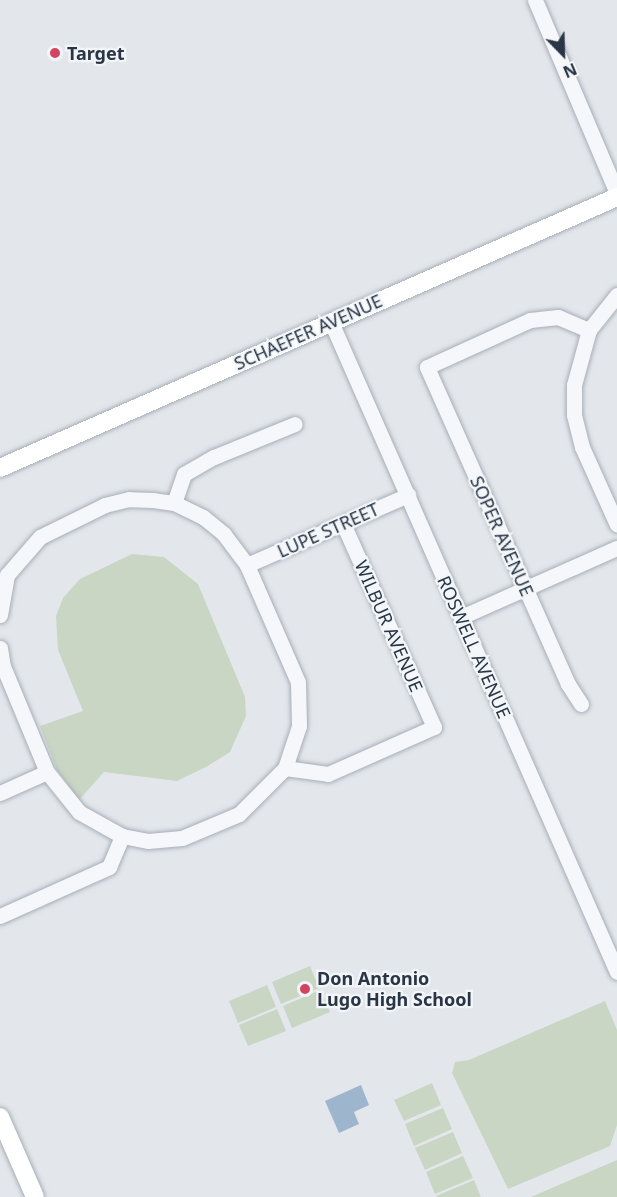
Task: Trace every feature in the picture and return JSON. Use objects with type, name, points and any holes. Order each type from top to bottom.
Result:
[{"type":"main road","name":"SCHAEFER AVENUE","points":[[0,468],[617,195]]},
{"type":"main road","points":[[0,1116],[35,1197]]},
{"type":"street","points":[[535,0],[617,195]]},
{"type":"street","points":[[617,295],[589,330],[574,385],[574,415],[582,447],[617,525]]},
{"type":"street","name":"SOPER AVENUE","points":[[581,704],[568,684],[427,367],[530,320],[558,317],[589,330]]},
{"type":"street","name":"ROSWELL AVENUE","points":[[331,322],[461,617],[613,952],[617,972]]},
{"type":"street","points":[[174,503],[184,474],[214,457],[296,424]]},
{"type":"street","name":"LUPE STREET","points":[[247,566],[408,495]]},
{"type":"street","points":[[0,615],[3,573],[40,537],[81,514],[129,499],[174,503],[202,517],[224,534],[247,566],[298,682],[299,726],[285,768],[239,814],[182,838],[148,841],[122,836],[79,812],[47,772],[3,666],[0,648]]},
{"type":"street","name":"WILBUR AVENUE","points":[[285,768],[328,774],[434,727],[343,524]]},
{"type":"street","points":[[461,617],[617,548]]},
{"type":"street","points":[[0,793],[47,772]]},
{"type":"street","points":[[0,916],[109,867],[122,836]]},
{"type":"green space","points":[[132,554],[164,557],[198,584],[245,697],[246,716],[230,752],[206,767],[177,781],[104,772],[79,800],[57,770],[40,726],[83,711],[58,650],[56,616],[63,598],[80,579]]},
{"type":"green space","points":[[310,966],[319,988],[281,1004],[272,982]]},
{"type":"green space","points":[[267,985],[276,1007],[238,1023],[229,1001]]},
{"type":"green space","points":[[320,990],[330,1012],[292,1028],[283,1006]]},
{"type":"green space","points":[[605,1001],[617,1030],[617,1125],[610,1146],[508,1189],[452,1073],[455,1062],[469,1060]]},
{"type":"green space","points":[[277,1009],[286,1031],[248,1046],[239,1025]]},
{"type":"green space","points":[[432,1083],[441,1105],[404,1121],[394,1100]]},
{"type":"green space","points":[[443,1108],[452,1129],[414,1146],[405,1124]]},
{"type":"green space","points":[[453,1132],[462,1153],[425,1170],[415,1148]]},
{"type":"green space","points":[[463,1156],[473,1178],[435,1194],[426,1172]]},
{"type":"green space","points":[[617,1160],[617,1197],[531,1197]]},
{"type":"green space","points":[[474,1180],[481,1197],[436,1196]]},
{"type":"water","points":[[361,1085],[369,1105],[354,1112],[359,1124],[339,1133],[325,1101]]},
{"type":"place","name":"Target","points":[[55,53]]},
{"type":"place","name":"Don Antonio Lugo High School","points":[[305,989]]}]
